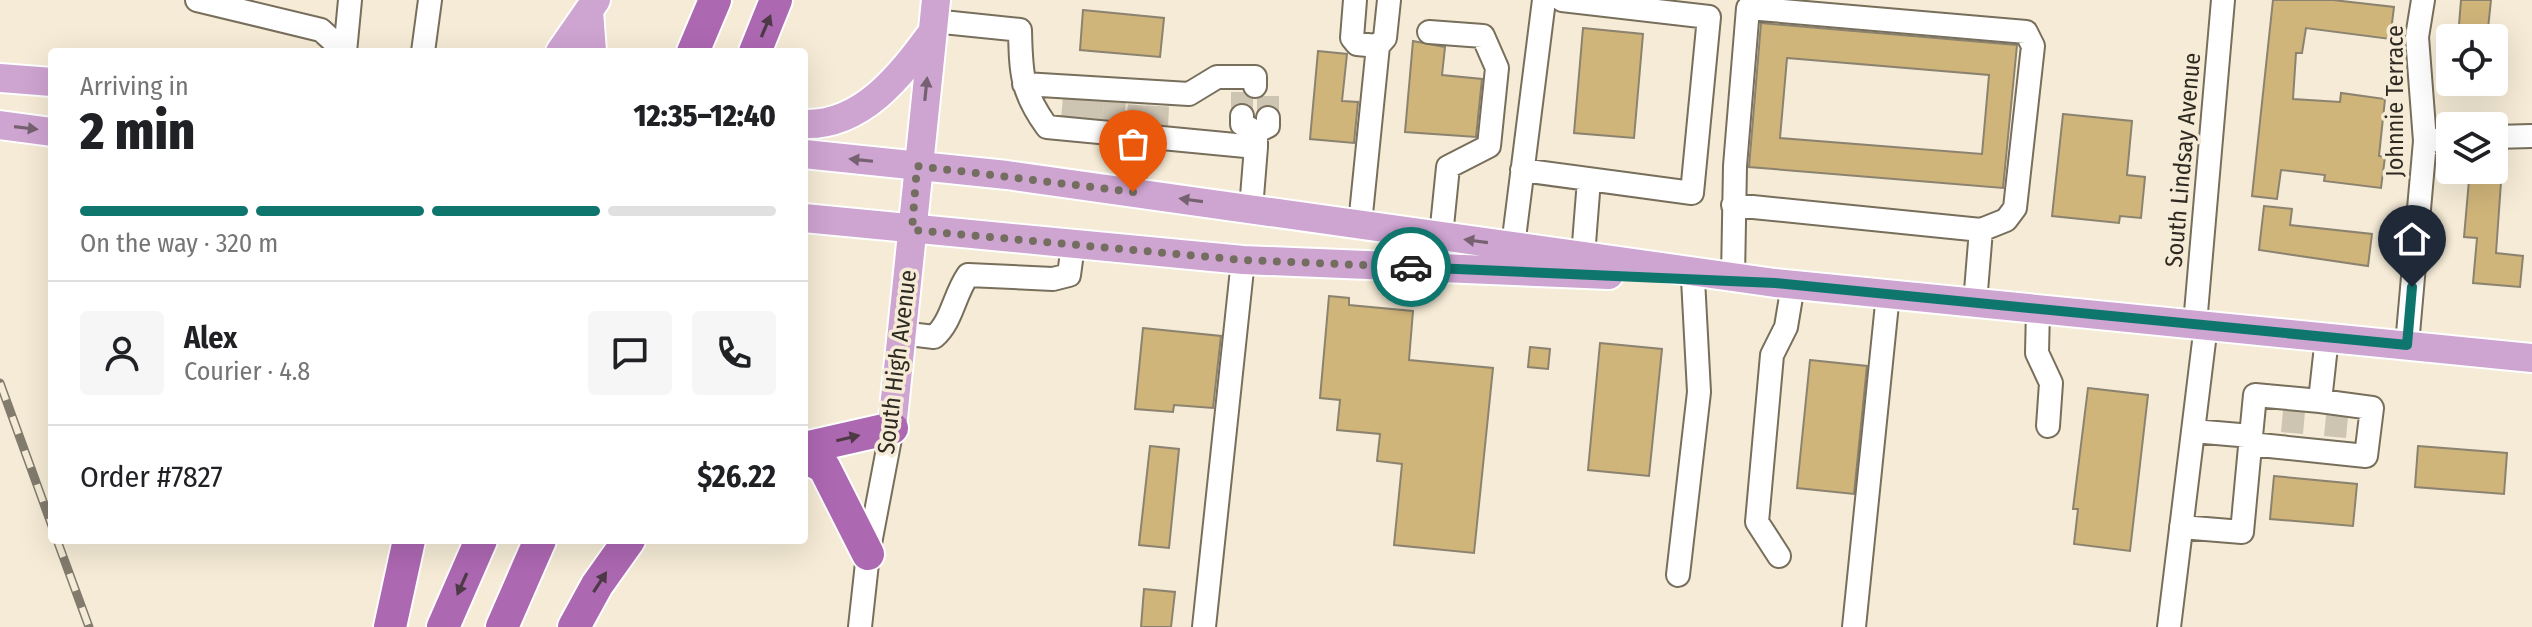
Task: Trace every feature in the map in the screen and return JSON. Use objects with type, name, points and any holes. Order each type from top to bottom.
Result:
[{"type":"highway","points":[[697,42],[715,0]]},
{"type":"highway","points":[[757,48],[776,0]]},
{"type":"highway","points":[[808,447],[892,428]]},
{"type":"highway","points":[[808,459],[824,467],[868,554]]},
{"type":"highway","points":[[390,627],[408,544]]},
{"type":"highway","points":[[443,627],[479,544]]},
{"type":"highway","points":[[502,627],[538,544]]},
{"type":"highway","points":[[574,627],[597,585],[626,544]]},
{"type":"main road","points":[[563,48],[592,6]]},
{"type":"main road","points":[[592,6],[592,48]]},
{"type":"main road","points":[[808,123],[839,119],[861,109],[902,74],[934,18]]},
{"type":"main road","name":"South High Avenue","points":[[892,428],[934,18]]},
{"type":"main road","points":[[0,78],[48,82]]},
{"type":"main road","points":[[0,125],[48,131]]},
{"type":"main road","points":[[808,154],[1133,192],[1784,284],[2532,358]]},
{"type":"main road","points":[[808,218],[1243,260],[1784,284]]},
{"type":"street","points":[[197,0],[321,30],[341,48]]},
{"type":"street","points":[[345,48],[350,0]]},
{"type":"street","points":[[424,48],[430,0]]},
{"type":"street","points":[[1355,0],[1352,38],[1357,44],[1378,46]]},
{"type":"street","points":[[1360,224],[1378,46],[1385,38],[1389,0]]},
{"type":"street","points":[[1513,246],[1544,0]]},
{"type":"street","points":[[1522,170],[1692,193],[1709,17],[1562,0]]},
{"type":"street","name":"South Lindsay Avenue","points":[[2169,627],[2193,431],[2223,0]]},
{"type":"street","name":"Johnnie Terrace","points":[[2407,345],[2425,141],[2417,37],[2423,0]]},
{"type":"street","points":[[1733,205],[1981,230],[2006,220],[2015,208],[2033,46],[2026,32],[1748,8],[1733,205],[1733,277]]},
{"type":"street","points":[[934,18],[1020,30],[1028,101],[1047,127],[1092,126],[1147,117],[1255,128],[1251,209]]},
{"type":"street","points":[[1429,32],[1483,36],[1497,68],[1489,146],[1448,167],[1441,236]]},
{"type":"street","points":[[1147,117],[1217,77],[1255,77],[1255,91]]},
{"type":"street","points":[[1024,84],[1094,94],[1147,117]]},
{"type":"street","points":[[1133,192],[1147,117]]},
{"type":"street","points":[[2508,137],[2532,136]]},
{"type":"street","points":[[2425,141],[2436,140]]},
{"type":"street","points":[[1583,256],[1589,180]]},
{"type":"street","points":[[1975,303],[1981,230]]},
{"type":"street","points":[[901,333],[934,337],[945,327],[955,293],[968,275],[1053,279],[1069,275],[1073,245]]},
{"type":"street","points":[[1204,627],[1243,260]]},
{"type":"street","points":[[1678,575],[1699,392],[1693,279]]},
{"type":"street","points":[[1779,556],[1757,522],[1772,355],[1786,327],[1784,284]]},
{"type":"street","points":[[1854,627],[1888,294]]},
{"type":"street","points":[[2038,309],[2037,353],[2051,383],[2048,426]]},
{"type":"street","points":[[2327,337],[2333,422]]},
{"type":"street","points":[[2181,527],[2242,532],[2255,395],[2292,423],[2333,422]]},
{"type":"street","points":[[2193,431],[2250,440],[2292,423],[2333,422]]},
{"type":"street","name":"South High Avenue","points":[[860,627],[868,554],[892,428]]},
{"type":"building","points":[[2273,0],[2333,0],[2394,7],[2390,39],[2306,28],[2302,53],[2296,53],[2293,99],[2340,102],[2341,93],[2385,99],[2379,156],[2385,157],[2381,188],[2324,181],[2325,175],[2281,170],[2277,199],[2252,196]]},
{"type":"building","points":[[2461,0],[2491,0],[2488,24],[2459,24]]},
{"type":"building","points":[[1083,10],[1164,18],[1160,57],[1080,50]]},
{"type":"building","points":[[1761,23],[2017,45],[2003,188],[1749,167]],"holes":[[[1787,58],[1989,75],[1982,154],[1780,138]]]},
{"type":"building","points":[[1583,28],[1643,34],[1634,138],[1574,133]]},
{"type":"building","points":[[1413,41],[1445,47],[1442,75],[1482,79],[1476,137],[1405,132]]},
{"type":"building","points":[[1318,51],[1347,54],[1342,101],[1358,102],[1354,143],[1310,139]]},
{"type":"building","points":[[2063,114],[2132,121],[2127,175],[2145,177],[2141,218],[2120,216],[2119,223],[2052,216]]},
{"type":"building","points":[[2469,184],[2501,184],[2496,253],[2523,256],[2520,287],[2473,283],[2477,238],[2464,237]]},
{"type":"building","points":[[2264,206],[2292,209],[2290,225],[2372,234],[2368,266],[2259,250]]},
{"type":"building","points":[[1329,296],[1349,298],[1349,305],[1413,311],[1409,360],[1493,368],[1474,553],[1394,545],[1402,464],[1377,461],[1380,434],[1337,430],[1340,400],[1320,398]]},
{"type":"building","points":[[1143,328],[1221,336],[1213,408],[1174,405],[1173,412],[1135,409]]},
{"type":"building","points":[[1600,343],[1662,349],[1649,476],[1588,470]]},
{"type":"building","points":[[1530,347],[1550,349],[1548,369],[1528,367]]},
{"type":"building","points":[[1810,360],[1867,366],[1854,494],[1797,488]]},
{"type":"building","points":[[2088,388],[2148,395],[2130,551],[2074,544],[2078,509],[2073,509]]},
{"type":"building","points":[[1150,446],[1179,449],[1169,548],[1139,545]]},
{"type":"building","points":[[2418,446],[2507,453],[2504,494],[2415,487]]},
{"type":"building","points":[[2274,476],[2357,484],[2353,526],[2270,519]]},
{"type":"building","points":[[1144,589],[1175,592],[1171,627],[1141,627]]},
{"type":"tunnel","points":[[1242,92],[1242,116]]},
{"type":"tunnel","points":[[1268,94],[1268,118]]},
{"type":"tunnel","points":[[1072,120],[1074,97]]},
{"type":"tunnel","points":[[1091,122],[1093,99]]},
{"type":"tunnel","points":[[1113,124],[1115,101]]},
{"type":"tunnel","points":[[1137,127],[1139,102]]},
{"type":"tunnel","points":[[1157,128],[1158,105]]},
{"type":"tunnel","points":[[2292,433],[2294,411]]},
{"type":"tunnel","points":[[2335,437],[2337,416]]},
{"type":"railway","points":[[0,383],[48,515]]},
{"type":"railway","points":[[58,544],[89,627]]},
{"type":"way so far","points":[[1133,192],[917,166],[912,230],[1243,260],[1411,267]]},
{"type":"route","points":[[1411,267],[1775,283],[2407,345],[2412,287]]}]
